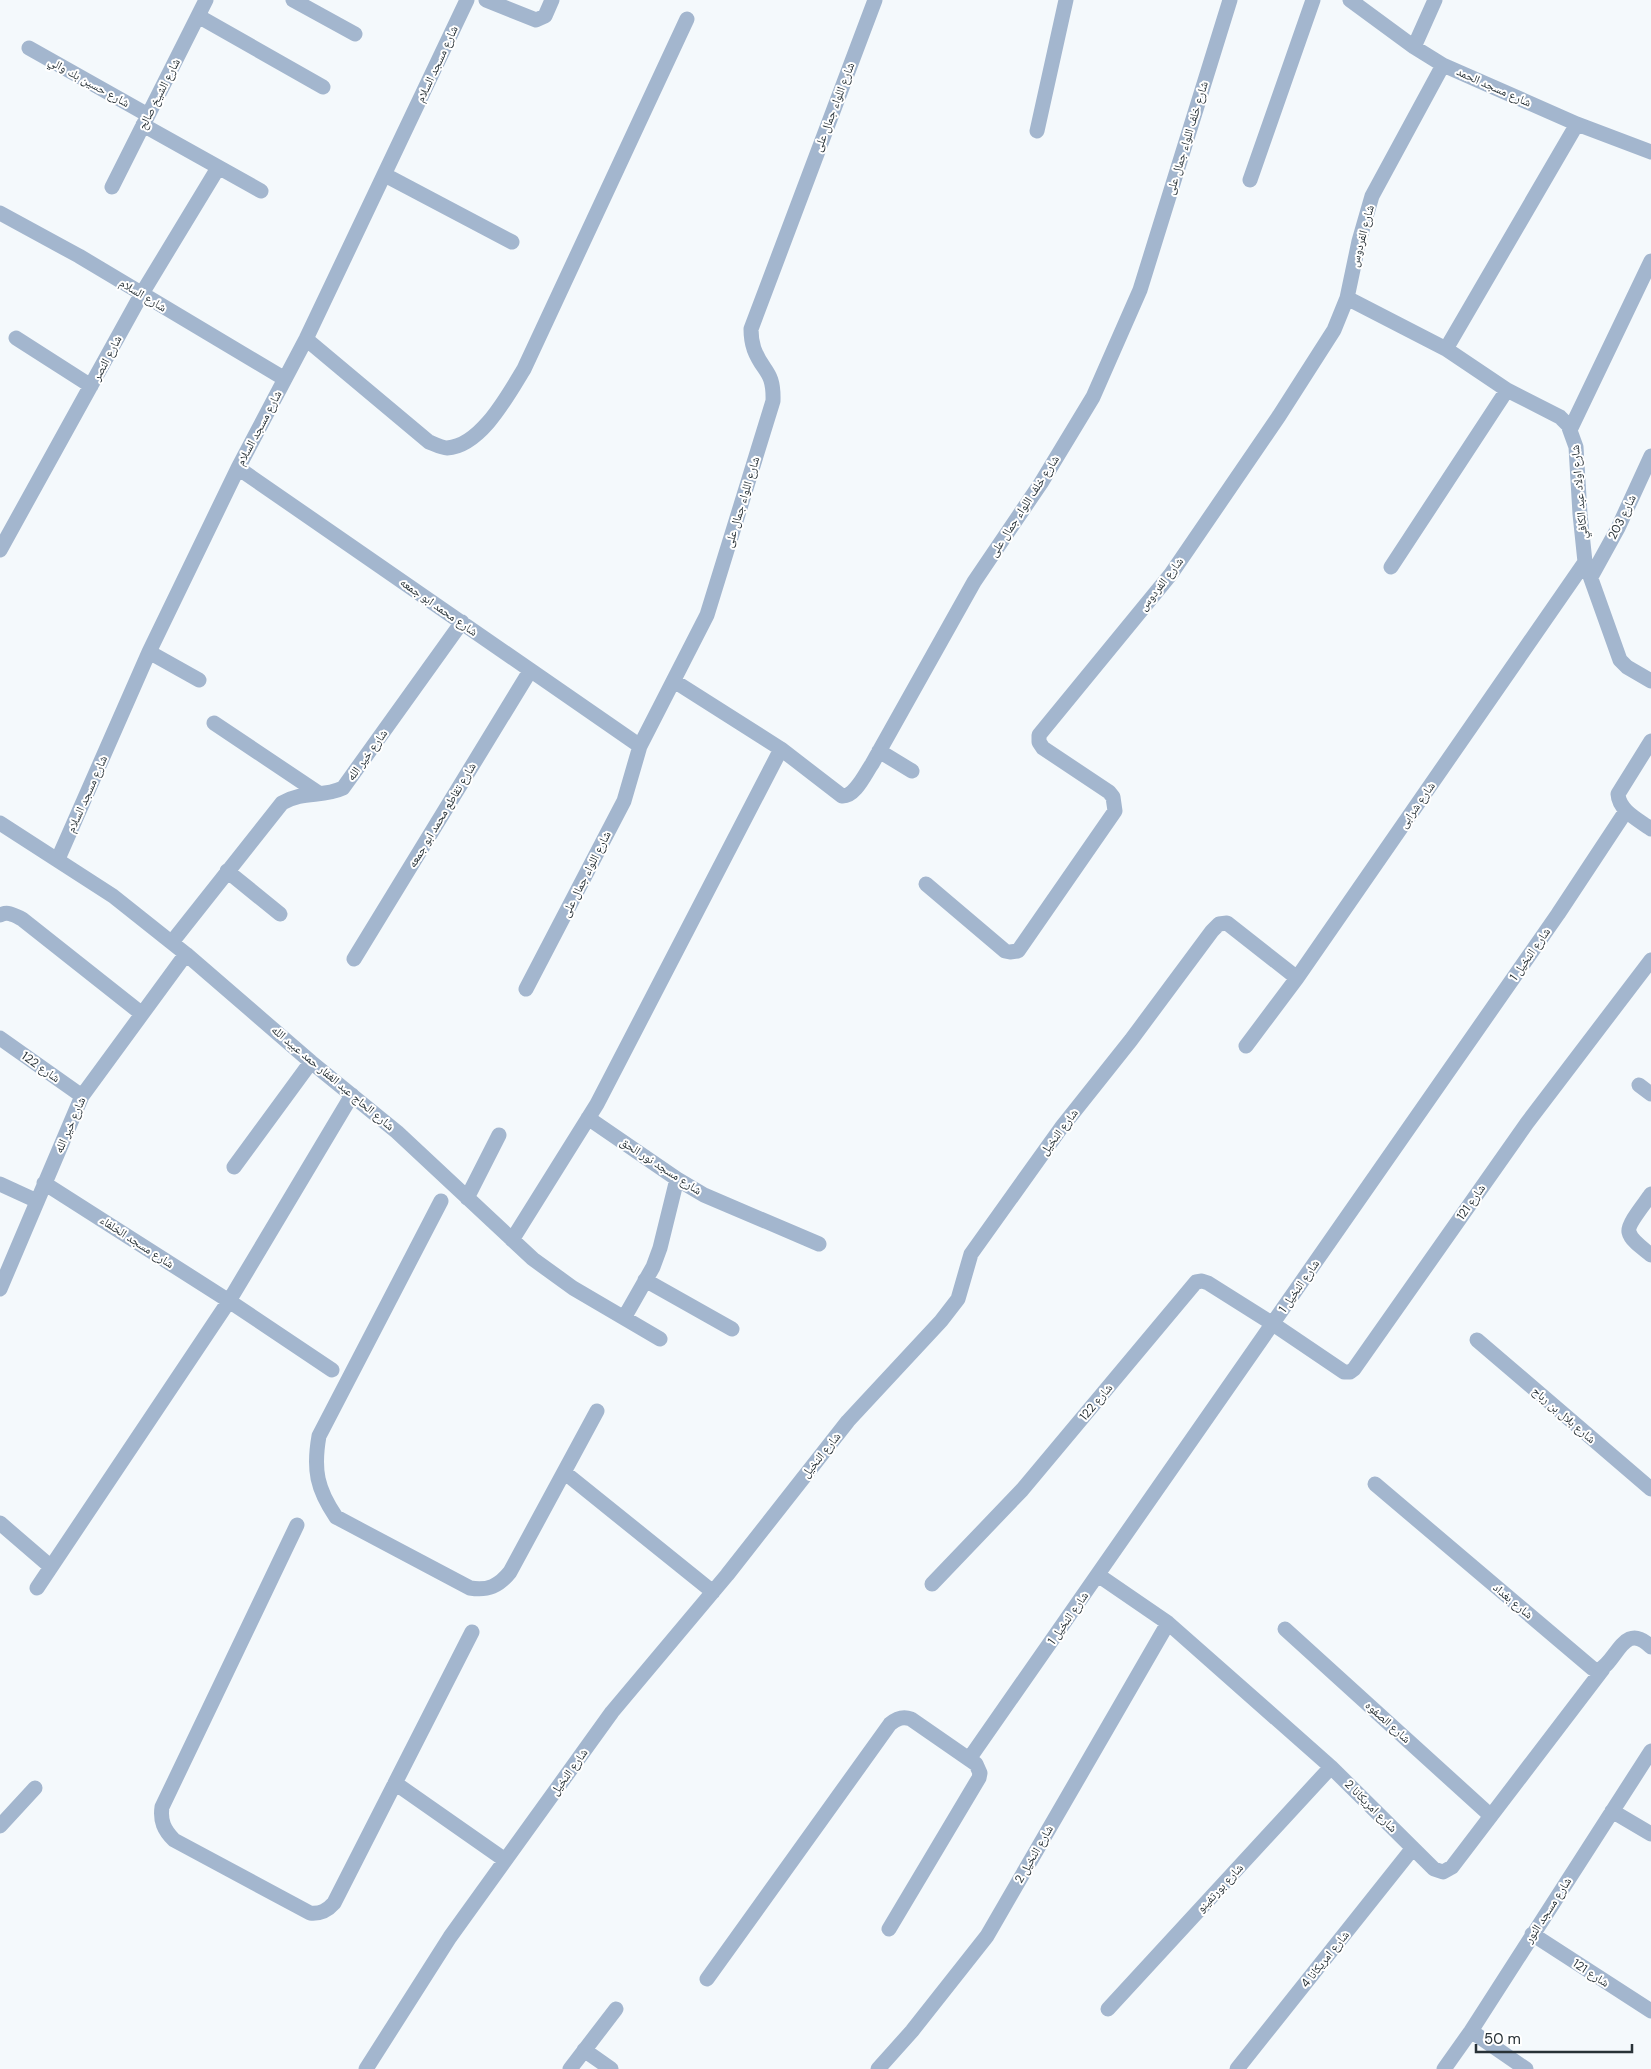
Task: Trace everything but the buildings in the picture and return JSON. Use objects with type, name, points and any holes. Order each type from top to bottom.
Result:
[{"type":"street","name":"شارع الشيخ صالح","points":[[112,187],[206,0]]},
{"type":"street","points":[[293,0],[355,34]]},
{"type":"street","name":"شارع مسجد السلام","points":[[58,859],[149,652],[238,468],[306,339],[467,0]]},
{"type":"street","points":[[486,0],[536,20],[545,16],[552,0]]},
{"type":"street","name":"شارع اللواء جمال على","points":[[526,989],[624,801],[640,746],[707,615],[773,401],[773,387],[769,373],[755,351],[751,329],[875,0]]},
{"type":"street","points":[[1037,131],[1066,0]]},
{"type":"street","name":"شارع خلف اللواء جمال على","points":[[674,681],[781,749],[840,794],[845,796],[852,792],[879,751],[974,582],[1041,483],[1093,397],[1140,290],[1230,0]]},
{"type":"street","points":[[1250,180],[1313,0]]},
{"type":"street","name":"شارع مسجد الحمد","points":[[1350,0],[1414,48],[1442,65],[1576,124],[1651,152]]},
{"type":"street","points":[[1414,48],[1435,0]]},
{"type":"street","points":[[198,16],[323,87]]},
{"type":"street","points":[[306,339],[429,442],[446,448],[464,442],[480,430],[492,418],[524,369],[687,19]]},
{"type":"street","name":"شارع حسين بك والي","points":[[29,48],[146,120],[218,168],[261,191]]},
{"type":"street","name":"شارع الفردوس","points":[[926,884],[1005,951],[1014,952],[1022,948],[1115,810],[1113,798],[1109,792],[1043,748],[1039,742],[1039,734],[1171,574],[1279,416],[1334,330],[1347,298],[1359,240],[1372,196],[1442,65]]},
{"type":"street","points":[[1446,349],[1576,124]]},
{"type":"street","name":"شارع النصر","points":[[0,550],[141,295],[218,168]]},
{"type":"street","points":[[385,175],[512,242]]},
{"type":"street","name":"شارع السلام","points":[[2,220],[78,256],[285,379]]},
{"type":"street","points":[[1570,430],[1651,261]]},
{"type":"street","name":"شارع اولاد عبد الكافي","points":[[1347,298],[1446,349],[1507,390],[1560,417],[1570,430],[1576,447],[1580,514],[1586,562],[1591,577],[1620,660],[1626,667],[1651,681]]},
{"type":"street","points":[[16,338],[91,386]]},
{"type":"street","points":[[1391,567],[1507,390]]},
{"type":"street","name":"شارع 203","points":[[1591,577],[1618,528],[1651,456]]},
{"type":"street","name":"شارع محمد ابو جمعه","points":[[238,468],[640,746]]},
{"type":"street","name":"شارع شرابى","points":[[1246,1046],[1297,978],[1586,562]]},
{"type":"street","name":"شارع خير الله","points":[[172,942],[282,803],[292,797],[317,792],[331,794],[343,788],[462,622]]},
{"type":"street","points":[[149,652],[199,680]]},
{"type":"street","name":"شارع تقاطع محمد ابو جمعه","points":[[354,958],[530,670]]},
{"type":"street","points":[[214,723],[317,792]]},
{"type":"street","points":[[1651,741],[1619,790],[1618,799],[1626,811],[1651,829]]},
{"type":"street","points":[[512,1240],[588,1118],[781,749]]},
{"type":"street","points":[[879,751],[912,771]]},
{"type":"street","name":"شارع النخيل 1","points":[[969,1759],[1558,914],[1626,811]]},
{"type":"street","name":"شارع الحاج عبد الغفار حمد عبيد الله","points":[[0,823],[113,896],[172,942],[311,1062],[397,1132],[533,1260],[565,1282],[660,1339]]},
{"type":"street","points":[[227,872],[280,914]]},
{"type":"street","points":[[0,915],[4,913],[11,914],[22,919],[142,1014]]},
{"type":"street","name":"شارع النخيل","points":[[366,2069],[450,1937],[612,1712],[713,1592],[848,1422],[941,1321],[958,1299],[971,1254],[1062,1128],[1131,1040],[1212,931],[1219,924],[1227,923],[1297,978]]},
{"type":"street","name":"شارع خير الله","points":[[0,1289],[3,1268],[37,1201],[82,1096],[186,954]]},
{"type":"street","name":"شارع 121","points":[[1273,1324],[1344,1372],[1354,1370],[1526,1123],[1651,960]]},
{"type":"street","name":"شارع 122","points":[[0,1038],[82,1096]]},
{"type":"street","points":[[234,1167],[311,1062]]},
{"type":"street","points":[[37,1588],[229,1302],[352,1095]]},
{"type":"street","name":"شارع مسجد نور الحق","points":[[588,1118],[676,1179],[704,1195],[819,1244]]},
{"type":"street","points":[[467,1198],[499,1136]]},
{"type":"street","points":[[624,1318],[660,1248],[676,1179]]},
{"type":"street","name":"شارع مسجد الخلفاء","points":[[44,1183],[332,1370]]},
{"type":"street","points":[[0,1184],[37,1201]]},
{"type":"street","points":[[1651,1194],[1629,1225],[1628,1231],[1632,1239],[1651,1255]]},
{"type":"street","points":[[441,1201],[319,1436],[316,1464],[317,1479],[324,1499],[336,1517],[470,1588],[481,1590],[493,1588],[503,1581],[510,1572],[597,1411]]},
{"type":"street","points":[[645,1280],[732,1330]]},
{"type":"street","name":"شارع 122","points":[[932,1584],[1022,1490],[1196,1282],[1208,1283],[1273,1324]]},
{"type":"street","name":"شارع بلال بن رباح","points":[[1477,1340],[1651,1489]]},
{"type":"street","points":[[564,1472],[713,1592]]},
{"type":"street","name":"شارع بغداد","points":[[1375,1484],[1592,1668],[1597,1671],[1603,1668]]},
{"type":"street","points":[[0,1523],[51,1567]]},
{"type":"street","points":[[297,1525],[162,1807],[163,1825],[174,1840],[310,1913],[317,1914],[329,1908],[334,1903],[472,1632]]},
{"type":"street","name":"شارع امريكانا 2","points":[[1098,1575],[1168,1623],[1331,1766],[1434,1869],[1443,1872],[1452,1867],[1603,1668]]},
{"type":"street","name":"شارع النخيل 2","points":[[878,2069],[912,2031],[987,1936],[1168,1623]]},
{"type":"street","name":"شارع الصفوه","points":[[1285,1629],[1491,1816]]},
{"type":"street","points":[[1603,1668],[1623,1642],[1631,1638],[1640,1639],[1651,1647]]},
{"type":"street","points":[[708,1979],[894,1720],[905,1717],[911,1719],[969,1759],[978,1768],[980,1778],[889,1929]]},
{"type":"street","name":"شارع مسجد النور","points":[[1444,2069],[1471,2031],[1651,1751]]},
{"type":"street","name":"شارع بورتفينو","points":[[1108,2009],[1331,1766]]},
{"type":"street","points":[[395,1783],[505,1860]]},
{"type":"street","points":[[0,1826],[35,1788]]},
{"type":"street","points":[[1612,1811],[1651,1834]]},
{"type":"street","name":"شارع امريكانا 4","points":[[1236,2069],[1413,1848]]},
{"type":"street","name":"شارع 121","points":[[1532,1934],[1651,2011]]},
{"type":"street","points":[[570,2069],[616,2009]]},
{"type":"street","points":[[1471,2031],[1526,2069]]},
{"type":"street","points":[[584,2050],[611,2069]]}]
